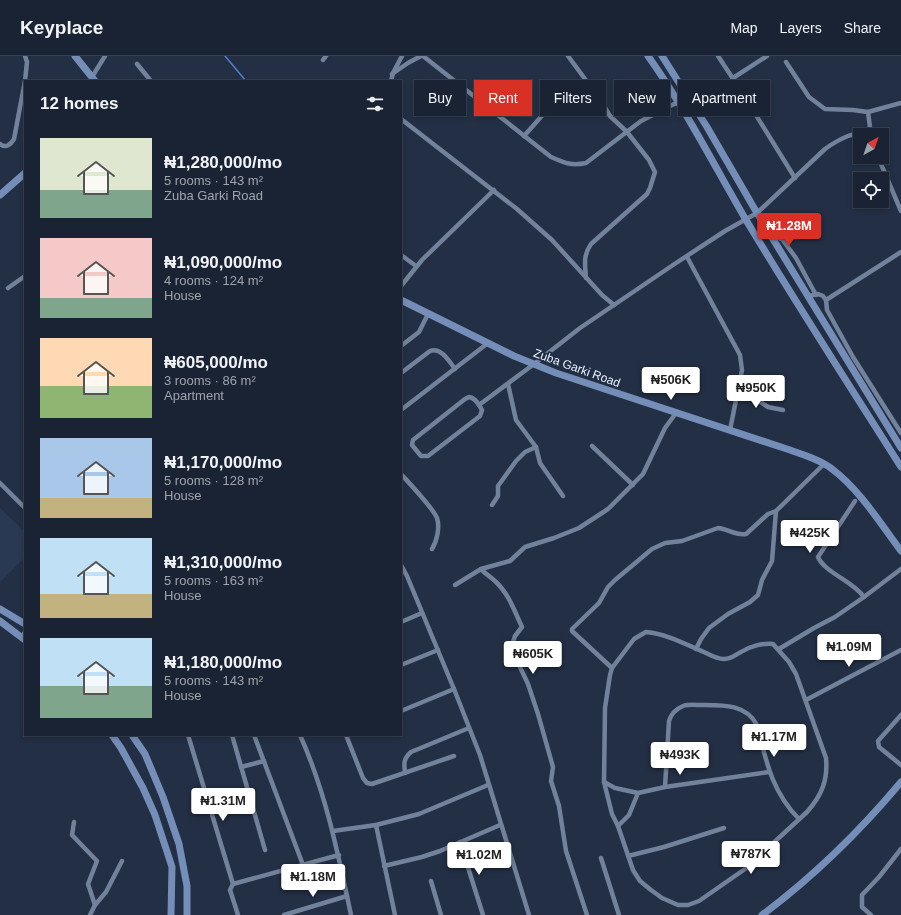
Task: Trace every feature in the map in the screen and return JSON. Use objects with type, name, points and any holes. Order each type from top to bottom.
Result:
[{"type":"main road","points":[[76,56],[93,79]]},
{"type":"main road","points":[[648,56],[678,102]]},
{"type":"main road","points":[[662,56],[772,238],[812,296],[901,448]]},
{"type":"main road","points":[[686,116],[746,220],[901,467]]},
{"type":"main road","points":[[0,195],[24,175]]},
{"type":"main road","name":"Zuba Garki Road","points":[[402,301],[488,343],[576,381],[790,450],[832,468],[852,486],[901,551]]},
{"type":"main road","points":[[0,608],[24,623]]},
{"type":"main road","points":[[0,621],[24,636]]},
{"type":"main road","points":[[113,736],[143,788],[158,823],[172,867],[171,915]]},
{"type":"main road","points":[[133,736],[145,754],[180,844],[187,886],[187,915]]},
{"type":"main road","points":[[762,915],[807,879],[840,848],[877,811],[901,782]]},
{"type":"street","points":[[25,56],[27,62],[25,80]]},
{"type":"street","points":[[93,79],[105,56]]},
{"type":"street","points":[[391,80],[392,74],[402,56]]},
{"type":"street","points":[[392,74],[422,56],[551,157],[566,164],[576,165],[586,163],[641,121],[678,102]]},
{"type":"street","points":[[568,56],[599,98],[610,116],[627,132],[653,166],[655,172],[647,194],[591,244],[585,254],[584,262],[586,278]]},
{"type":"street","points":[[718,56],[794,178]]},
{"type":"street","points":[[733,78],[767,56]]},
{"type":"street","points":[[786,62],[809,97],[825,109],[868,112],[901,103]]},
{"type":"street","points":[[137,64],[150,80]]},
{"type":"street","points":[[0,144],[2,146],[12,144],[24,86]]},
{"type":"street","points":[[868,112],[870,128]]},
{"type":"street","points":[[524,136],[542,116]]},
{"type":"street","points":[[402,120],[517,209],[552,240],[602,295],[614,305]]},
{"type":"street","points":[[479,405],[580,328],[725,232],[757,213],[825,149],[836,142],[853,135]]},
{"type":"street","points":[[881,164],[901,210]]},
{"type":"street","points":[[402,285],[416,266],[494,190]]},
{"type":"street","points":[[826,300],[901,252]]},
{"type":"street","points":[[402,256],[416,266]]},
{"type":"street","points":[[687,257],[740,355],[742,370],[730,430]]},
{"type":"street","points":[[8,288],[24,277]]},
{"type":"street","points":[[812,296],[818,294],[823,296],[826,300],[826,310],[849,351],[901,433]]},
{"type":"street","points":[[402,345],[419,332],[428,314]]},
{"type":"street","points":[[402,409],[488,343]]},
{"type":"street","points":[[402,372],[434,349],[444,355],[455,369]]},
{"type":"street","points":[[508,384],[516,420],[536,447],[540,463],[562,496]]},
{"type":"street","points":[[739,388],[768,407],[783,410]]},
{"type":"street","points":[[472,398],[479,405],[482,410],[480,416],[428,456],[422,456],[412,445],[413,440],[416,437],[465,399],[472,398]]},
{"type":"street","points":[[455,585],[480,569],[510,561],[525,546],[554,538],[586,524],[608,510],[644,474],[665,428],[676,413]]},
{"type":"street","points":[[592,446],[633,485]]},
{"type":"street","points":[[492,505],[498,496],[498,486],[516,461],[526,452],[536,447]]},
{"type":"street","points":[[612,668],[572,631],[572,629],[599,603],[608,587],[615,580],[652,549],[665,543],[682,541],[718,528],[723,528],[736,534],[746,534],[768,514],[776,511],[824,464]]},
{"type":"street","points":[[402,475],[422,497],[436,517],[438,524],[437,534],[435,544],[432,549]]},
{"type":"street","points":[[0,484],[24,507]]},
{"type":"street","points":[[855,501],[818,557],[819,560],[828,568],[857,588],[864,597]]},
{"type":"street","points":[[696,649],[701,638],[709,628],[728,614],[750,602],[758,595],[762,580],[772,561],[776,511]]},
{"type":"street","points":[[402,567],[438,650],[480,755],[500,825],[529,915]]},
{"type":"street","points":[[480,569],[494,580],[513,604],[515,613],[522,627],[515,636],[511,648],[528,684],[540,720],[553,767],[551,782],[559,806],[566,851],[587,915]]},
{"type":"street","points":[[779,649],[835,617],[901,569]]},
{"type":"street","points":[[402,622],[422,613]]},
{"type":"street","points":[[646,632],[666,636],[696,649],[718,658],[725,659],[735,657],[741,652],[765,643],[773,644],[779,649],[796,674],[826,758],[827,771],[825,783],[817,800],[808,812],[745,869],[707,896],[688,905],[678,904],[662,898],[640,881],[633,870],[618,826],[612,814],[604,782],[605,708],[612,668],[634,639],[638,636],[646,632]]},
{"type":"street","points":[[402,666],[438,650]]},
{"type":"street","points":[[806,700],[901,650]]},
{"type":"street","points":[[402,711],[454,689]]},
{"type":"street","points":[[665,787],[668,721],[676,710],[685,705],[719,705],[733,707],[748,713],[753,718],[757,725],[769,772],[788,808],[799,819]]},
{"type":"street","points":[[901,715],[878,741],[879,747],[901,765]]},
{"type":"street","points":[[406,773],[404,761],[405,757],[411,752],[469,728]]},
{"type":"street","points":[[188,736],[233,884],[230,890],[238,915]]},
{"type":"street","points":[[232,736],[265,850]]},
{"type":"street","points":[[254,736],[303,865]]},
{"type":"street","points":[[300,736],[312,763],[333,831],[351,915]]},
{"type":"street","points":[[346,736],[363,778],[367,783],[372,784],[454,756]]},
{"type":"street","points":[[241,767],[264,761]]},
{"type":"street","points":[[604,782],[615,788],[638,794],[665,787],[769,772]]},
{"type":"street","points":[[333,831],[376,825],[419,814],[488,785]]},
{"type":"street","points":[[618,826],[629,815],[638,794]]},
{"type":"street","points":[[74,822],[72,835],[97,861],[88,884],[95,904]]},
{"type":"street","points":[[376,825],[395,915]]},
{"type":"street","points":[[384,866],[422,857],[500,825]]},
{"type":"street","points":[[628,856],[664,847],[724,828]]},
{"type":"street","points":[[460,842],[483,915]]},
{"type":"street","points":[[871,915],[862,908],[862,895],[901,850]]},
{"type":"street","points":[[233,884],[339,855]]},
{"type":"street","points":[[601,858],[619,915]]},
{"type":"street","points":[[90,915],[95,904],[106,892],[122,861]]},
{"type":"street","points":[[430,881],[441,915]]},
{"type":"street","points":[[284,915],[347,896]]},
{"type":"street","points":[[306,908],[307,915]]},
{"type":"shaded area","points":[[0,508],[24,531],[24,558],[0,582]]},
{"type":"waterway","points":[[225,56],[245,80]]}]
